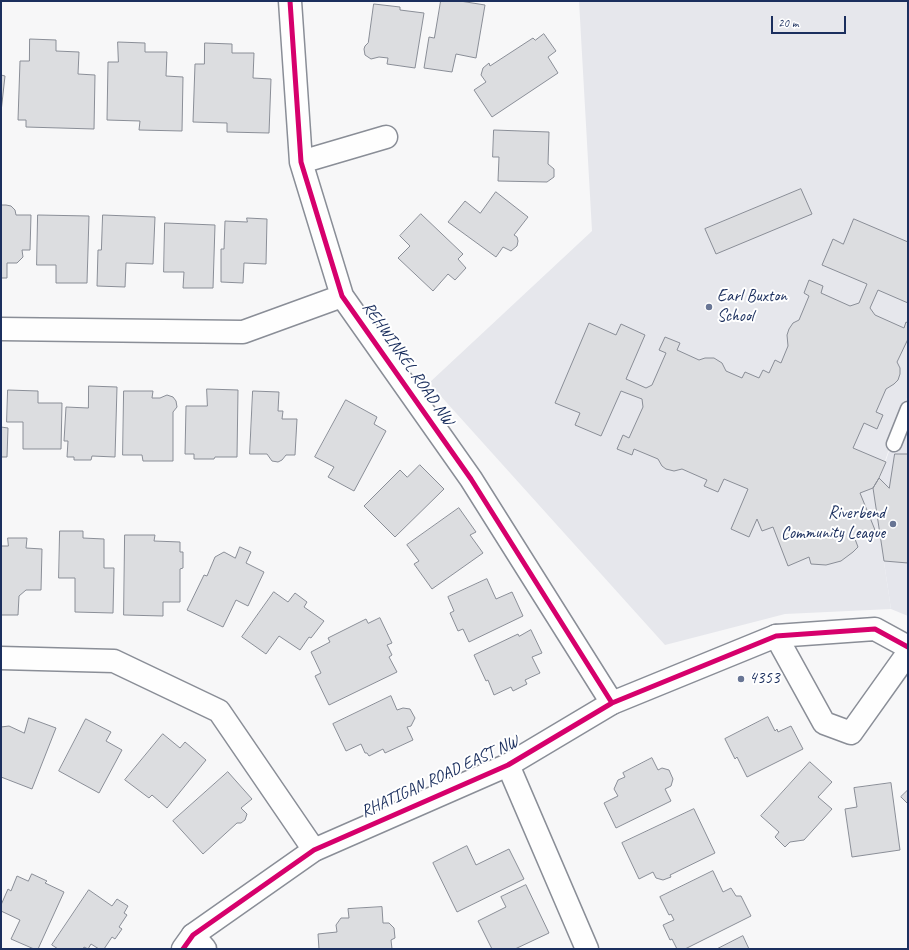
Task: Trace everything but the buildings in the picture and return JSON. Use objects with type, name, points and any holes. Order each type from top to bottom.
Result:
[{"type":"street","name":"REHWINKEL ROAD NW","points":[[290,1],[301,162],[342,296],[472,479],[612,703]]},
{"type":"street","points":[[301,162],[386,137]]},
{"type":"street","name":"REHWINKEL ROAD NW","points":[[1,329],[243,332],[342,296]]},
{"type":"street","name":"RHATIGAN ROAD EAST NW","points":[[194,944],[314,850],[508,765],[612,703],[776,636],[875,628],[908,647]]},
{"type":"street","points":[[776,636],[824,722],[851,733],[908,653]]},
{"type":"street","points":[[1,658],[114,661],[219,710],[314,850]]},
{"type":"street","name":"RHATIGAN ROAD EAST NW","points":[[508,765],[587,949]]},
{"type":"lane","points":[[894,444],[908,409]]},
{"type":"shaded area","name":"Earl Buxton School","points":[[579,1],[908,1],[908,395],[879,478],[873,488],[891,609],[785,614],[665,645],[429,383],[592,231]]},
{"type":"shaded area","points":[[908,395],[908,616],[891,609],[873,488],[880,478]]},
{"type":"cycle path","points":[[290,1],[301,162],[342,296],[471,479],[612,703]]},
{"type":"cycle path","points":[[183,949],[193,935],[314,850],[508,765],[612,703],[776,636],[875,629],[908,647]]},
{"type":"place","name":"Earl Buxton School","points":[[709,307]]},
{"type":"place","name":"Riverbend Community League","points":[[893,524]]},
{"type":"place","name":"4353","points":[[741,679]]}]
